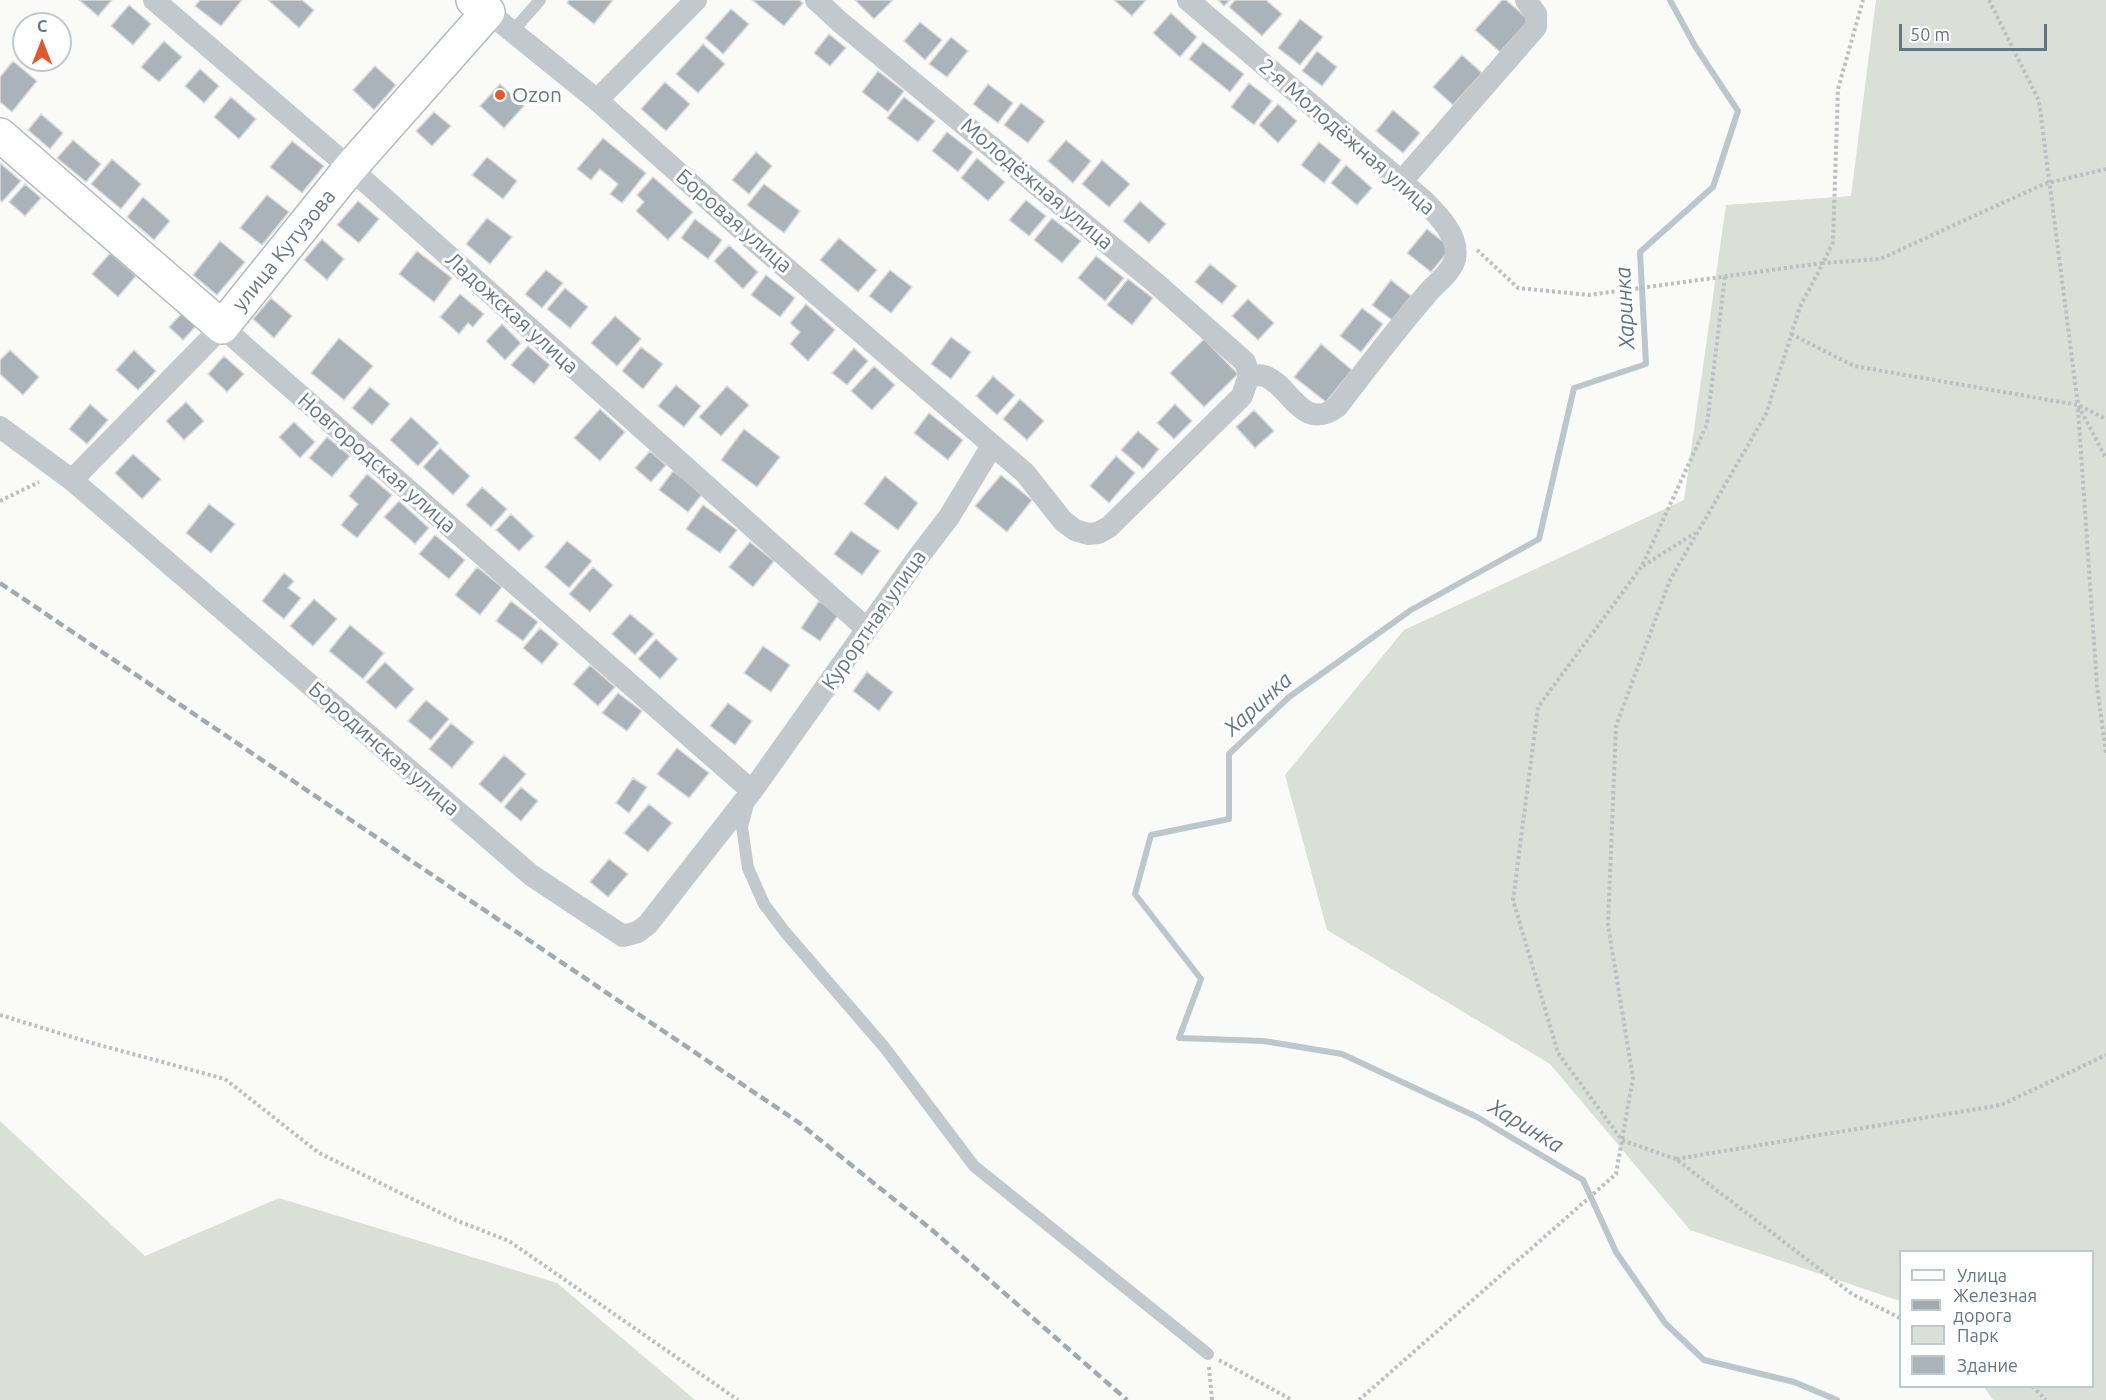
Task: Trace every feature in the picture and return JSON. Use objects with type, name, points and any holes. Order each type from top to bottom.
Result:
[{"type":"street","name":"Ладожская улица","points":[[154,0],[350,168],[867,629]]},
{"type":"street","points":[[597,100],[696,0]]},
{"type":"street","name":"Молодёжная улица","points":[[816,0],[1158,285],[1245,362],[1249,375]]},
{"type":"street","name":"2-я Молодёжная улица","points":[[1188,0],[1438,214],[1448,228],[1454,243],[1455,259]]},
{"type":"street","points":[[1401,182],[1536,27],[1536,14],[1526,0]]},
{"type":"street","name":"улица Кутузова","points":[[67,476],[222,327],[350,168],[491,15]]},
{"type":"street","name":"Боровая улица","points":[[491,15],[597,100],[758,244],[1025,473],[1062,521],[1075,530],[1088,534],[1098,533],[1109,527],[1242,396],[1249,375]]},
{"type":"street","name":"Новгородская улица","points":[[0,135],[752,792]]},
{"type":"street","points":[[1249,375],[1265,376],[1273,381],[1308,413],[1330,412],[1447,272],[1455,259]]},
{"type":"street","name":"Бородинская улица","points":[[0,427],[67,476],[531,876],[623,936],[638,932],[648,924],[752,792]]},
{"type":"street","name":"Курортная улица","points":[[752,792],[949,517],[992,446]]},
{"type":"lane","points":[[491,15],[540,0]]},
{"type":"lane","points":[[752,792],[741,827],[748,868],[764,904],[785,932],[885,1048],[974,1166],[1208,1354]]},
{"type":"path","points":[[1359,1400],[1616,1174],[1633,1078],[1608,925],[1616,726],[1670,580],[1766,414],[1800,306],[1833,242],[1838,89],[1863,0]]},
{"type":"path","points":[[1989,0],[2039,101],[2078,405],[2097,686],[2106,753]]},
{"type":"path","points":[[1455,259],[1476,249],[1518,288],[1588,295],[1823,263],[1880,259],[2049,183],[2106,169]]},
{"type":"path","points":[[1725,276],[1707,424],[1642,566],[1538,706],[1513,900],[1558,1053],[1622,1140],[1676,1159],[1852,1294],[1899,1318]]},
{"type":"path","points":[[1791,334],[1854,366],[2078,405],[2106,419]]},
{"type":"path","points":[[2078,405],[2106,458]]},
{"type":"path","points":[[0,501],[67,476]]},
{"type":"path","points":[[1642,566],[1698,532]]},
{"type":"path","points":[[0,1015],[225,1079],[319,1153],[453,1219],[508,1241],[738,1400]]},
{"type":"path","points":[[1676,1159],[2001,1105],[2106,1055]]},
{"type":"path","points":[[1208,1354],[1212,1400]]},
{"type":"path","points":[[1208,1354],[1292,1400]]},
{"type":"path","points":[[2034,1388],[2046,1400]]},
{"type":"green space","points":[[1876,0],[2106,0],[2106,1400],[1993,1400],[1985,1388],[2094,1388],[2094,1250],[1899,1250],[1899,1301],[1690,1230],[1550,1064],[1327,930],[1285,775],[1404,630],[1684,500],[1726,205],[1851,196]]},
{"type":"green space","points":[[0,1121],[145,1256],[279,1198],[557,1283],[695,1400],[0,1400]]},
{"type":"building","points":[[79,0],[112,0],[98,16]]},
{"type":"building","points":[[200,0],[242,0],[221,26],[195,6]]},
{"type":"building","points":[[268,0],[302,0],[314,10],[299,28]]},
{"type":"building","points":[[569,0],[613,0],[594,24],[567,3]]},
{"type":"building","points":[[752,0],[799,0],[803,3],[784,26]]},
{"type":"building","points":[[855,0],[893,0],[874,19]]},
{"type":"building","points":[[1114,0],[1146,0],[1132,16]]},
{"type":"building","points":[[1218,0],[1230,0],[1224,6]]},
{"type":"building","points":[[1235,0],[1266,0],[1282,14],[1262,36],[1229,7]]},
{"type":"building","points":[[1502,0],[1506,0],[1529,20],[1500,52],[1475,30]]},
{"type":"building","points":[[129,5],[151,24],[133,45],[111,26]]},
{"type":"building","points":[[731,9],[749,24],[723,54],[705,38]]},
{"type":"building","points":[[1171,13],[1197,37],[1180,57],[1153,33]]},
{"type":"building","points":[[1300,19],[1323,37],[1300,65],[1278,48]]},
{"type":"building","points":[[920,22],[942,40],[925,60],[904,41]]},
{"type":"building","points":[[829,34],[846,48],[830,66],[814,53]]},
{"type":"building","points":[[951,37],[968,51],[947,77],[929,64]]},
{"type":"building","points":[[164,41],[182,57],[159,82],[141,67]]},
{"type":"building","points":[[1203,42],[1244,74],[1230,92],[1189,59]]},
{"type":"building","points":[[703,44],[725,64],[698,93],[676,74]]},
{"type":"building","points":[[1317,51],[1337,67],[1322,86],[1302,71]]},
{"type":"building","points":[[1462,55],[1482,73],[1453,105],[1433,87]]},
{"type":"building","points":[[12,62],[12,72],[26,72],[37,81],[12,112],[0,102],[0,77]]},
{"type":"building","points":[[375,66],[396,85],[374,110],[353,90]]},
{"type":"building","points":[[200,69],[219,86],[204,103],[185,86]]},
{"type":"building","points":[[878,71],[904,91],[888,112],[862,92]]},
{"type":"building","points":[[665,82],[690,104],[666,131],[641,109]]},
{"type":"building","points":[[1249,83],[1272,101],[1254,125],[1231,107]]},
{"type":"building","points":[[500,84],[524,106],[504,128],[480,106]]},
{"type":"building","points":[[988,84],[1013,103],[998,123],[973,104]]},
{"type":"building","points":[[231,97],[256,119],[239,139],[214,117]]},
{"type":"building","points":[[904,97],[935,121],[918,142],[887,118]]},
{"type":"building","points":[[1021,103],[1045,121],[1028,143],[1004,125]]},
{"type":"building","points":[[1278,104],[1297,121],[1278,143],[1259,125]]},
{"type":"building","points":[[1393,110],[1420,133],[1403,153],[1376,131]]},
{"type":"building","points":[[434,112],[451,126],[432,146],[416,131]]},
{"type":"building","points":[[41,114],[63,133],[50,149],[28,130]]},
{"type":"building","points":[[947,132],[973,152],[958,172],[932,151]]},
{"type":"building","points":[[603,138],[646,173],[622,203],[610,194],[618,184],[600,169],[591,180],[577,169]]},
{"type":"building","points":[[73,140],[101,164],[86,182],[57,158]]},
{"type":"building","points":[[1066,140],[1091,161],[1073,183],[1048,161]]},
{"type":"building","points":[[292,141],[324,166],[302,193],[270,167]]},
{"type":"building","points":[[1319,142],[1341,160],[1324,183],[1301,165]]},
{"type":"building","points":[[756,152],[772,166],[749,194],[732,180]]},
{"type":"building","points":[[487,157],[517,181],[503,199],[472,175]]},
{"type":"building","points":[[977,158],[1005,182],[988,201],[961,178]]},
{"type":"building","points":[[112,159],[141,184],[121,209],[91,184]]},
{"type":"building","points":[[1102,160],[1130,184],[1109,207],[1082,184]]},
{"type":"building","points":[[0,163],[21,181],[2,202],[0,200]]},
{"type":"building","points":[[1346,165],[1372,188],[1357,205],[1331,183]]},
{"type":"building","points":[[653,177],[693,212],[668,240],[636,211],[644,202],[637,195]]},
{"type":"building","points":[[25,184],[41,198],[25,216],[9,202]]},
{"type":"building","points":[[764,184],[800,211],[784,233],[747,205]]},
{"type":"building","points":[[267,195],[289,212],[262,245],[240,228]]},
{"type":"building","points":[[143,197],[170,221],[154,240],[127,217]]},
{"type":"building","points":[[1026,200],[1046,216],[1029,236],[1009,220]]},
{"type":"building","points":[[358,201],[379,219],[359,243],[337,225]]},
{"type":"building","points":[[1140,201],[1166,224],[1149,243],[1123,221]]},
{"type":"building","points":[[487,218],[512,237],[490,264],[466,244]]},
{"type":"building","points":[[1052,218],[1081,241],[1062,263],[1034,240]]},
{"type":"building","points":[[695,219],[722,240],[708,259],[681,238]]},
{"type":"building","points":[[1427,229],[1451,248],[1431,272],[1407,253]]},
{"type":"building","points":[[839,238],[877,270],[858,292],[820,260]]},
{"type":"building","points":[[322,239],[344,259],[327,280],[304,260]]},
{"type":"building","points":[[220,241],[245,262],[217,295],[193,275]]},
{"type":"building","points":[[729,245],[758,272],[743,289],[714,261]]},
{"type":"building","points":[[417,251],[452,278],[434,302],[399,274]]},
{"type":"building","points":[[110,253],[136,276],[118,297],[92,274]]},
{"type":"building","points":[[1096,256],[1124,278],[1105,301],[1078,278]]},
{"type":"building","points":[[1210,264],[1237,286],[1222,304],[1195,282]]},
{"type":"building","points":[[546,270],[563,283],[542,308],[525,294]]},
{"type":"building","points":[[890,270],[912,287],[891,313],[869,296]]},
{"type":"building","points":[[766,275],[795,298],[780,317],[751,295]]},
{"type":"building","points":[[1128,279],[1153,298],[1132,325],[1107,305]]},
{"type":"building","points":[[1391,280],[1411,296],[1392,320],[1372,305]]},
{"type":"building","points":[[565,288],[588,307],[570,328],[547,309]]},
{"type":"building","points":[[460,294],[484,314],[473,327],[468,323],[459,334],[440,317]]},
{"type":"building","points":[[271,298],[292,316],[274,338],[253,319]]},
{"type":"building","points":[[1248,299],[1274,323],[1258,340],[1232,316]]},
{"type":"building","points":[[806,304],[835,330],[808,361],[790,344],[800,332],[790,323]]},
{"type":"building","points":[[1362,308],[1383,324],[1361,352],[1340,336]]},
{"type":"building","points":[[182,313],[196,326],[183,340],[169,327]]},
{"type":"building","points":[[615,316],[641,339],[617,366],[591,343]]},
{"type":"building","points":[[502,324],[521,343],[505,360],[486,341]]},
{"type":"building","points":[[951,337],[971,352],[951,379],[931,364]]},
{"type":"building","points":[[339,338],[373,366],[344,400],[311,373]]},
{"type":"building","points":[[1204,339],[1238,374],[1204,407],[1170,373]]},
{"type":"building","points":[[1321,344],[1352,370],[1326,402],[1294,377]]},
{"type":"building","points":[[528,346],[550,365],[534,384],[511,365]]},
{"type":"building","points":[[641,347],[663,364],[643,389],[622,371]]},
{"type":"building","points":[[854,348],[868,361],[847,385],[832,373]]},
{"type":"building","points":[[10,350],[39,377],[23,395],[0,374],[0,360]]},
{"type":"building","points":[[134,350],[156,371],[138,390],[116,370]]},
{"type":"building","points":[[224,356],[244,374],[227,392],[208,374]]},
{"type":"building","points":[[874,366],[895,385],[872,410],[851,391]]},
{"type":"building","points":[[993,376],[1015,395],[997,415],[976,396]]},
{"type":"building","points":[[676,385],[701,406],[684,427],[658,406]]},
{"type":"building","points":[[727,386],[749,405],[721,436],[699,417]]},
{"type":"building","points":[[370,387],[390,404],[372,425],[352,408]]},
{"type":"building","points":[[1020,399],[1044,421],[1027,440],[1003,419]]},
{"type":"building","points":[[186,402],[204,421],[184,440],[166,421]]},
{"type":"building","points":[[90,404],[108,420],[87,444],[69,429]]},
{"type":"building","points":[[1175,404],[1192,421],[1174,439],[1157,423]]},
{"type":"building","points":[[600,409],[625,432],[600,461],[574,438]]},
{"type":"building","points":[[1254,410],[1274,431],[1255,448],[1236,427]]},
{"type":"building","points":[[929,413],[963,440],[948,460],[914,433]]},
{"type":"building","points":[[411,417],[439,443],[418,466],[390,440]]},
{"type":"building","points":[[294,422],[315,442],[300,458],[279,437]]},
{"type":"building","points":[[744,429],[780,457],[757,487],[721,460]]},
{"type":"building","points":[[1138,431],[1159,449],[1143,469],[1121,450]]},
{"type":"building","points":[[327,437],[350,456],[332,477],[309,458]]},
{"type":"building","points":[[440,448],[470,476],[453,495],[423,467]]},
{"type":"building","points":[[650,451],[666,465],[651,482],[635,468]]},
{"type":"building","points":[[133,454],[161,479],[142,499],[115,473]]},
{"type":"building","points":[[1116,456],[1135,473],[1109,503],[1090,486]]},
{"type":"building","points":[[673,471],[703,493],[688,512],[659,490]]},
{"type":"building","points":[[367,474],[392,495],[357,538],[341,525],[358,504],[349,496]]},
{"type":"building","points":[[1001,475],[1032,500],[1007,532],[975,506]]},
{"type":"building","points":[[885,476],[918,503],[898,530],[864,504]]},
{"type":"building","points":[[482,487],[507,509],[491,527],[466,505]]},
{"type":"building","points":[[399,501],[429,528],[415,544],[384,517]]},
{"type":"building","points":[[209,504],[235,524],[211,553],[186,533]]},
{"type":"building","points":[[703,505],[737,530],[720,553],[686,529]]},
{"type":"building","points":[[511,514],[534,536],[519,551],[496,530]]},
{"type":"building","points":[[851,531],[880,551],[862,575],[834,554]]},
{"type":"building","points":[[435,535],[465,560],[449,579],[419,554]]},
{"type":"building","points":[[567,541],[592,561],[569,588],[545,567]]},
{"type":"building","points":[[750,542],[774,561],[753,587],[729,567]]},
{"type":"building","points":[[477,567],[502,587],[480,615],[455,595]]},
{"type":"building","points":[[593,567],[613,585],[590,612],[569,594]]},
{"type":"building","points":[[284,573],[294,581],[288,588],[301,598],[284,619],[262,601]]},
{"type":"building","points":[[314,599],[337,619],[313,646],[290,626]]},
{"type":"building","points":[[511,601],[538,622],[523,641],[496,621]]},
{"type":"building","points":[[819,601],[839,614],[820,641],[801,628]]},
{"type":"building","points":[[630,614],[654,634],[635,655],[612,634]]},
{"type":"building","points":[[350,625],[384,653],[363,679],[329,651]]},
{"type":"building","points":[[540,628],[559,644],[542,664],[523,648]]},
{"type":"building","points":[[656,639],[678,659],[660,679],[638,659]]},
{"type":"building","points":[[763,646],[790,665],[771,692],[744,673]]},
{"type":"building","points":[[385,662],[414,689],[396,709],[366,682]]},
{"type":"building","points":[[590,665],[615,687],[598,706],[573,684]]},
{"type":"building","points":[[867,672],[893,692],[879,711],[853,691]]},
{"type":"building","points":[[618,693],[642,711],[627,731],[602,713]]},
{"type":"building","points":[[426,700],[449,719],[431,740],[408,721]]},
{"type":"building","points":[[728,703],[752,721],[735,745],[710,726]]},
{"type":"building","points":[[451,723],[474,742],[452,768],[429,749]]},
{"type":"building","points":[[677,748],[709,773],[689,798],[657,774]]},
{"type":"building","points":[[504,755],[526,774],[501,803],[479,784]]},
{"type":"building","points":[[633,778],[647,787],[629,813],[616,803]]},
{"type":"building","points":[[521,787],[538,801],[521,821],[504,807]]},
{"type":"building","points":[[649,804],[672,823],[648,852],[624,833]]},
{"type":"building","points":[[609,859],[628,874],[608,897],[590,882]]},
{"type":"waterway","name":"Харинка","points":[[1670,0],[1695,46],[1738,111],[1713,187],[1640,252],[1646,364],[1574,388],[1539,539],[1411,610],[1289,697],[1229,754],[1229,819],[1151,835],[1135,894],[1201,979],[1179,1038],[1264,1041],[1342,1054],[1477,1117],[1583,1180],[1616,1252],[1665,1323],[1704,1360],[1794,1382],[1837,1400]]},
{"type":"railway","points":[[0,583],[798,1122],[932,1230],[1127,1400]]},
{"type":"place","name":"Ozon","points":[[500,95]]}]
